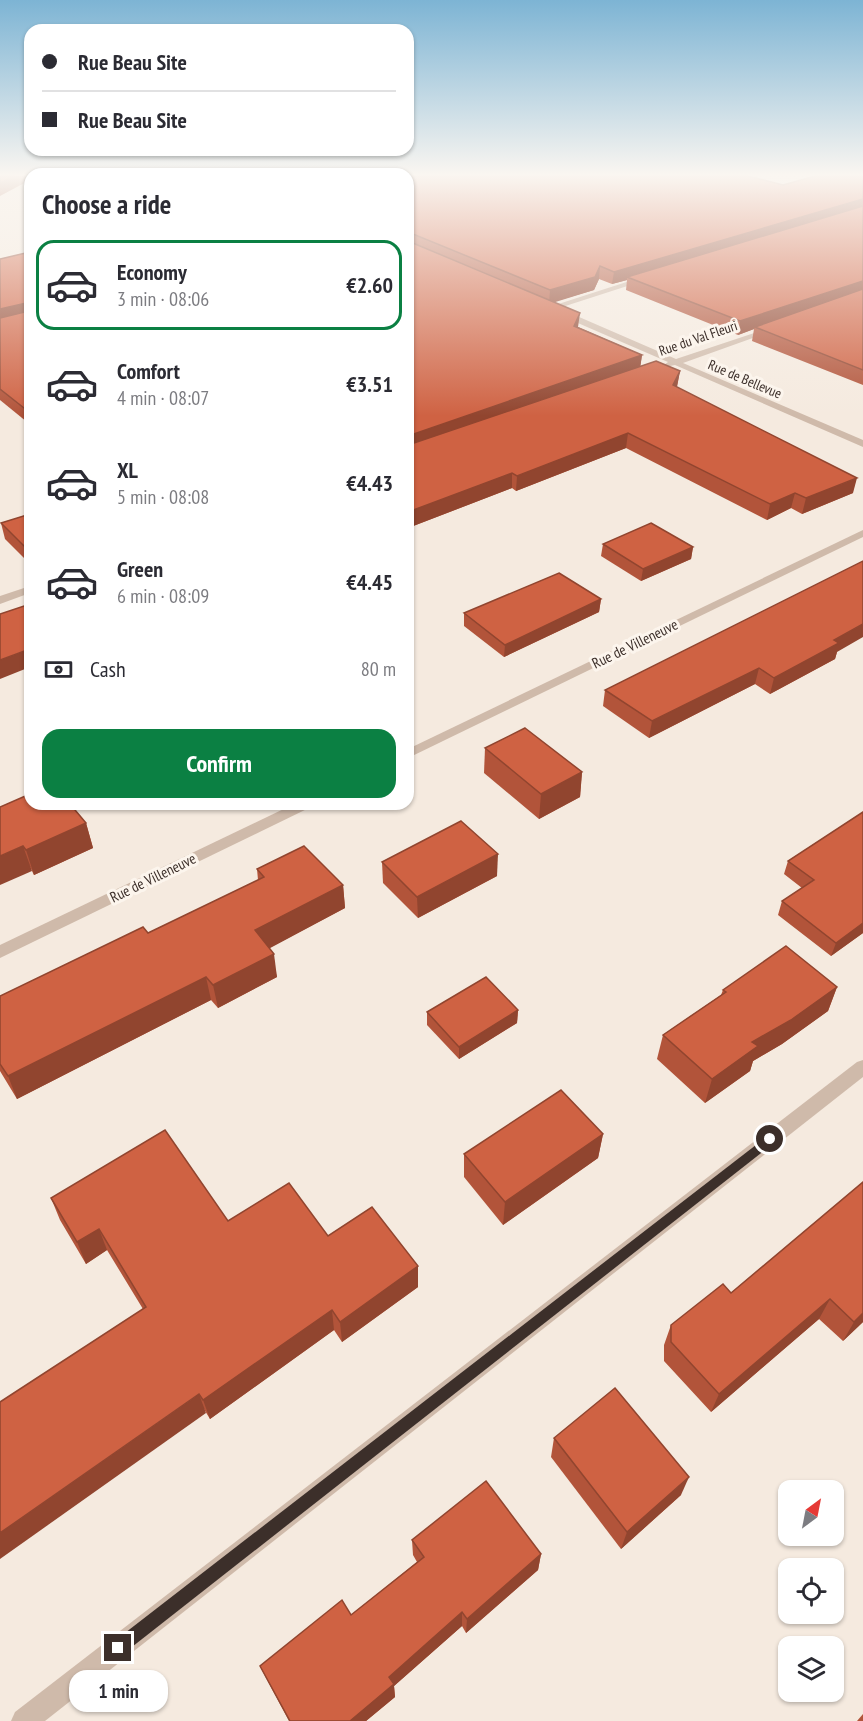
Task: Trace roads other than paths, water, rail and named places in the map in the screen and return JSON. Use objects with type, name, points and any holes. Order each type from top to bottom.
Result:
[{"type":"street","name":"Rue de Bellevue","points":[[651,278],[547,307],[863,444]]},
{"type":"street","name":"Rue du Val Fleuri","points":[[654,370],[784,324]]},
{"type":"street","name":"Rue de Villeneuve","points":[[414,751],[863,534]]},
{"type":"street","points":[[0,600],[24,591]]},
{"type":"street","name":"Rue de Villeneuve","points":[[0,952],[294,810]]},
{"type":"street","points":[[24,1721],[863,1067]]}]
